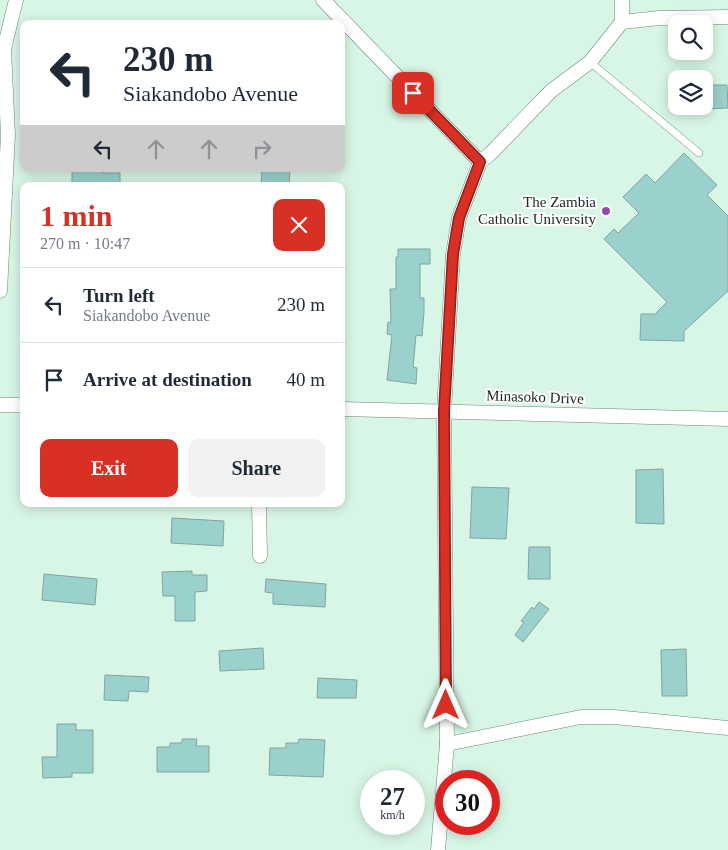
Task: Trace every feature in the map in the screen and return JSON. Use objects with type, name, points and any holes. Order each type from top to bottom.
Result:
[{"type":"street","points":[[323,0],[342,20]]},
{"type":"street","points":[[438,850],[447,744],[444,411],[453,254],[459,218],[480,162],[551,91],[590,62],[622,22],[622,0]]},
{"type":"street","points":[[0,292],[8,134],[4,49],[9,9]]},
{"type":"street","points":[[622,22],[659,18],[728,17]]},
{"type":"street","points":[[345,23],[480,162]]},
{"type":"street","points":[[0,405],[20,405]]},
{"type":"street","name":"Minasoko Drive","points":[[345,410],[728,419]]},
{"type":"street","points":[[259,507],[260,556]]},
{"type":"street","points":[[447,744],[581,717],[614,717],[728,728]]},
{"type":"lane","points":[[590,62],[699,153]]},
{"type":"building","points":[[713,85],[727,85],[728,108],[713,109]]},
{"type":"building","points":[[684,153],[717,185],[707,195],[728,216],[728,291],[684,331],[684,341],[640,340],[641,314],[655,314],[667,302],[604,239],[614,229],[618,233],[639,213],[623,197],[646,174],[655,183]]},
{"type":"building","points":[[72,172],[120,173],[120,182],[72,182]]},
{"type":"building","points":[[262,172],[290,172],[289,182],[261,182]]},
{"type":"building","points":[[398,249],[430,249],[430,264],[420,264],[420,298],[424,298],[424,312],[422,336],[416,335],[413,367],[417,368],[416,384],[387,380],[392,335],[387,334],[388,322],[391,323],[390,289],[396,289],[396,257],[398,257]]},
{"type":"building","points":[[663,469],[664,524],[636,523],[636,470]]},
{"type":"building","points":[[472,487],[509,488],[506,539],[470,538]]},
{"type":"building","points":[[172,518],[224,521],[223,546],[171,543]]},
{"type":"building","points":[[529,547],[550,547],[550,579],[528,579]]},
{"type":"building","points":[[192,571],[192,575],[207,575],[207,591],[195,592],[195,621],[175,621],[175,596],[163,596],[162,572]]},
{"type":"building","points":[[44,574],[97,579],[95,605],[42,600]]},
{"type":"building","points":[[266,579],[326,584],[325,607],[273,604],[273,593],[265,592]]},
{"type":"building","points":[[539,602],[549,609],[523,642],[515,635],[524,622],[521,621],[532,607],[534,609]]},
{"type":"building","points":[[263,648],[264,669],[220,671],[219,651]]},
{"type":"building","points":[[686,649],[687,696],[662,696],[661,650]]},
{"type":"building","points":[[105,675],[149,677],[148,692],[129,691],[128,701],[104,700]]},
{"type":"building","points":[[318,678],[357,680],[356,698],[317,698]]},
{"type":"building","points":[[57,724],[76,724],[76,730],[93,730],[93,773],[72,773],[72,777],[43,778],[42,757],[57,757]]},
{"type":"building","points":[[182,739],[197,739],[196,746],[209,746],[209,772],[157,772],[157,747],[170,747],[170,743],[182,743]]},
{"type":"building","points":[[299,739],[325,740],[323,777],[269,775],[270,748],[286,748],[286,743],[298,743]]},
{"type":"place","name":"The Zambia Catholic University","points":[[606,211]]},
{"type":"route","points":[[413,93],[480,162],[459,218],[453,254],[444,411],[446,705]]}]
